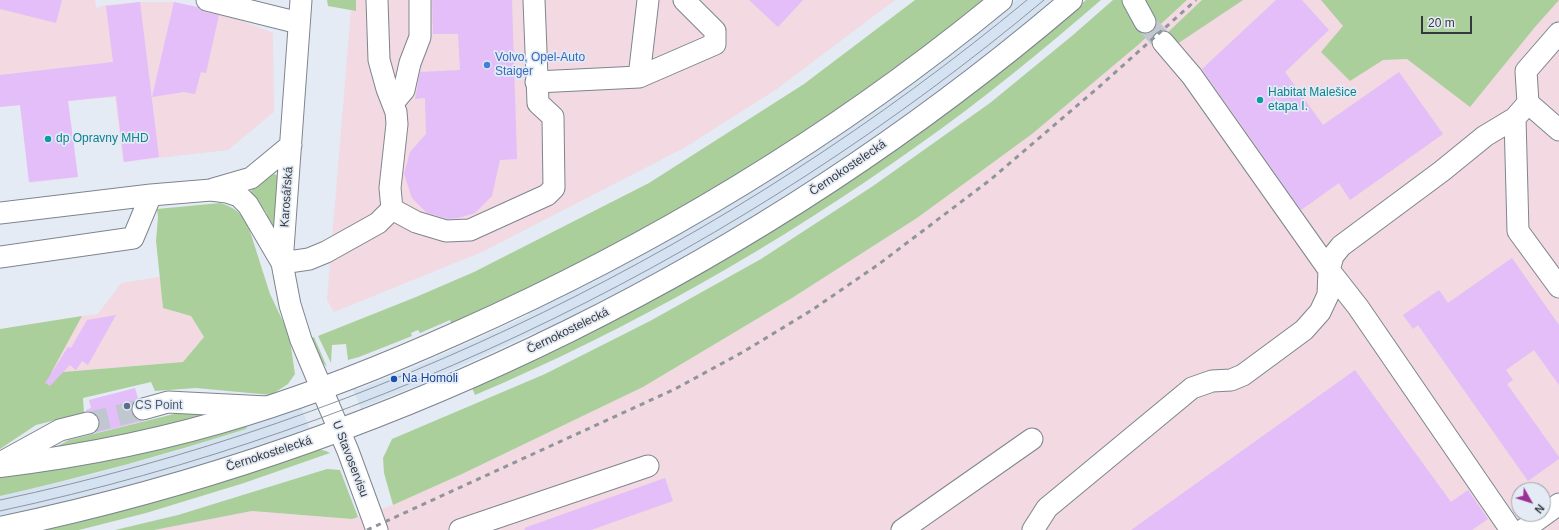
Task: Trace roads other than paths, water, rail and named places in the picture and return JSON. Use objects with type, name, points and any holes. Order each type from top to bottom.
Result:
[{"type":"main road","points":[[0,466],[78,454],[149,440],[225,421],[269,407],[410,354],[502,313],[612,258],[691,215],[785,157],[853,111],[932,54],[1001,0]]},
{"type":"main road","name":"Černokostelecká","points":[[4,528],[84,509],[173,485],[261,457],[374,417],[532,349],[650,289],[737,240],[815,191],[912,124],[983,72],[1071,0]]},
{"type":"street","points":[[207,0],[299,23]]},
{"type":"street","name":"Karosářská","points":[[301,0],[282,263],[290,305],[301,340],[321,388]]},
{"type":"street","points":[[377,0],[379,60],[387,89],[394,103],[397,124],[390,188],[392,209]]},
{"type":"street","points":[[394,103],[404,90],[410,63],[420,37],[420,0]]},
{"type":"street","points":[[392,209],[416,222],[446,231],[470,230],[547,195],[554,188],[553,117],[538,103],[534,0]]},
{"type":"street","points":[[639,77],[648,0]]},
{"type":"street","points":[[536,82],[639,77],[715,44],[715,31],[684,0]]},
{"type":"street","points":[[1133,0],[1145,22]]},
{"type":"street","points":[[1559,34],[1526,72],[1522,111],[1518,231],[1559,288]]},
{"type":"street","points":[[1163,42],[1192,76],[1329,270],[1358,307],[1511,530]]},
{"type":"street","points":[[1522,111],[1559,130]]},
{"type":"street","points":[[1033,530],[1047,508],[1192,388],[1212,381],[1231,380],[1243,375],[1304,330],[1320,312],[1328,295],[1329,270],[1333,256],[1341,246],[1442,171],[1485,136],[1522,111]]},
{"type":"street","points":[[211,190],[251,178],[291,145]]},
{"type":"street","points":[[0,213],[151,195],[211,190],[227,192],[239,196],[248,205],[282,263],[309,259],[326,252],[378,223],[392,209]]},
{"type":"street","points":[[0,257],[133,238],[151,195]]},
{"type":"street","name":"U Stavoservisu","points":[[321,388],[339,430],[377,530]]},
{"type":"street","points":[[142,409],[168,402],[269,407]]},
{"type":"street","points":[[0,463],[60,430],[88,422]]},
{"type":"street","points":[[902,530],[1032,439]]},
{"type":"street","points":[[460,530],[648,466]]},
{"type":"street","points":[[1523,530],[1559,504]]},
{"type":"tunnel","points":[[1145,22],[1163,42]]},
{"type":"tunnel","points":[[88,423],[143,409]]},
{"type":"tram line","points":[[0,500],[140,466],[277,423],[412,372],[544,312],[671,245],[795,170],[913,89],[1027,0]]},
{"type":"tram line","points":[[0,511],[143,476],[283,432],[420,379],[553,319],[683,251],[808,174],[928,91],[1044,0]]},
{"type":"railway","points":[[367,530],[675,389],[743,352],[812,310],[879,264],[990,180],[1100,86],[1196,0]]},
{"type":"place","name":"Volvo, Opel-Auto Staiger","points":[[487,65]]},
{"type":"place","name":"Habitat Malešice etapa I.","points":[[1260,100]]},
{"type":"place","name":"dp Opravny MHD","points":[[48,139]]},
{"type":"place","name":"Na Homoli","points":[[394,379]]},
{"type":"place","name":"CS Point","points":[[127,406]]}]
